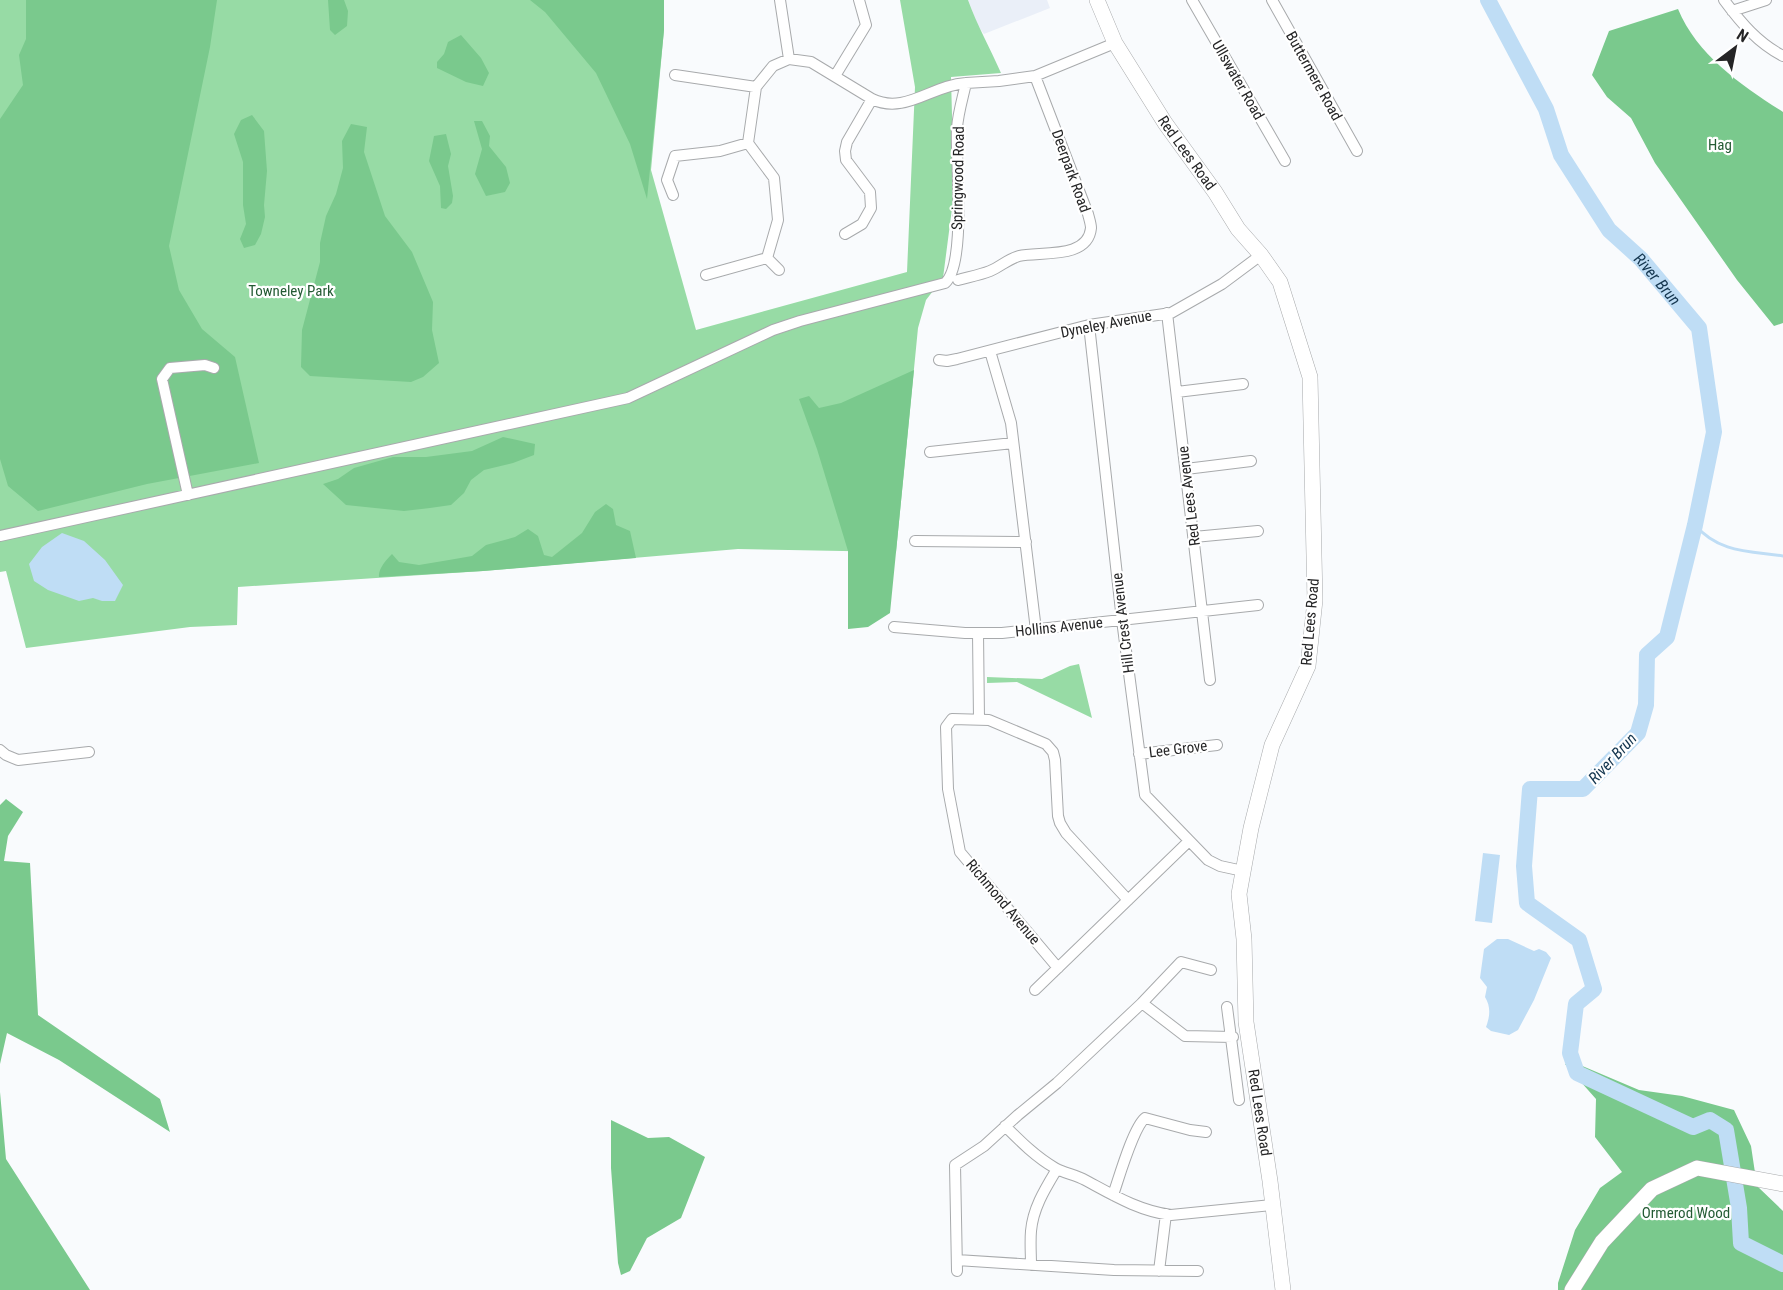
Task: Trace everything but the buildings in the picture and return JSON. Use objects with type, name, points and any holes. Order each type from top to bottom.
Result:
[{"type":"street","points":[[780,0],[789,59]]},
{"type":"street","points":[[836,76],[866,25],[859,0]]},
{"type":"street","name":"Ullswater Road","points":[[1192,0],[1285,161]]},
{"type":"street","name":"Buttermere Road","points":[[1272,0],[1357,151]]},
{"type":"street","points":[[1724,0],[1756,38],[1783,56]]},
{"type":"street","points":[[1732,11],[1766,0]]},
{"type":"street","name":"Red Lees Road","points":[[1099,1],[1115,43],[1165,123],[1215,192],[1238,229],[1261,255],[1280,282],[1310,377],[1315,600],[1308,666],[1272,745],[1251,828],[1239,894],[1244,939],[1246,1022],[1282,1290]]},
{"type":"street","points":[[767,258],[778,220],[774,178],[748,143],[756,87],[773,66],[789,59],[811,62],[872,99],[882,104],[897,106],[952,83],[999,81],[1035,75],[1115,43]]},
{"type":"street","points":[[675,75],[756,87]]},
{"type":"street","name":"Deerpark Road","points":[[958,280],[989,271],[1016,257],[1030,253],[1057,254],[1076,248],[1086,240],[1091,228],[1088,214],[1035,75]]},
{"type":"street","name":"Springwood Road","points":[[188,495],[628,398],[773,330],[945,283],[949,280],[952,269],[958,232],[957,127],[966,82]]},
{"type":"street","points":[[845,234],[862,224],[871,208],[870,192],[846,160],[845,150],[847,142],[872,99]]},
{"type":"street","points":[[673,195],[667,180],[675,156],[720,151],[748,143]]},
{"type":"street","name":"Dyneley Avenue","points":[[939,360],[947,361],[990,351],[1089,325],[1167,313],[1185,306],[1222,284],[1261,255]]},
{"type":"street","points":[[767,258],[779,270]]},
{"type":"street","points":[[706,275],[767,258]]},
{"type":"street","name":"Red Lees Avenue","points":[[1167,313],[1210,680]]},
{"type":"street","name":"Hill Crest Avenue","points":[[1089,325],[1122,620],[1145,795],[1208,860],[1220,866],[1243,871]]},
{"type":"street","points":[[990,351],[1011,423],[1036,630]]},
{"type":"street","points":[[0,536],[188,495],[162,379],[170,368],[205,365],[214,368]]},
{"type":"street","points":[[1176,392],[1243,384]]},
{"type":"street","points":[[930,452],[1014,443]]},
{"type":"street","points":[[1186,469],[1251,461]]},
{"type":"street","points":[[1194,537],[1258,531]]},
{"type":"street","points":[[915,541],[1026,542]]},
{"type":"street","name":"Hollins Avenue","points":[[894,627],[978,633],[1036,630],[1258,605]]},
{"type":"street","points":[[978,633],[979,719]]},
{"type":"street","name":"Richmond Avenue","points":[[1058,968],[960,852],[948,789],[946,727],[952,719],[989,720],[1046,744],[1053,752],[1055,760],[1060,823],[1128,900]]},
{"type":"street","name":"Lee Grove","points":[[1139,754],[1217,745]]},
{"type":"street","points":[[0,750],[18,760],[88,752]]},
{"type":"street","points":[[1035,990],[1189,841]]},
{"type":"street","points":[[1198,1271],[1114,1270],[1031,1265],[957,1265],[955,1165],[984,1146],[1058,1083],[1142,1003],[1181,962],[1211,970]]},
{"type":"street","points":[[1142,1003],[1185,1036],[1232,1037]]},
{"type":"street","points":[[1227,1007],[1239,1100]]},
{"type":"street","points":[[1113,1195],[1142,1120],[1145,1118],[1206,1132]]},
{"type":"street","points":[[1005,1126],[1029,1149],[1057,1169],[1078,1176],[1128,1203],[1166,1214],[1272,1205]]},
{"type":"street","points":[[1572,1290],[1602,1242],[1652,1189],[1697,1168],[1783,1184]]},
{"type":"street","points":[[1031,1265],[1030,1231],[1034,1216],[1038,1202],[1057,1169]]},
{"type":"street","points":[[1159,1270],[1166,1214]]},
{"type":"shaded area","points":[[968,0],[1047,0],[1050,8],[984,34],[978,26]]},
{"type":"green space","name":"Towneley Park","points":[[0,0],[664,0],[664,30],[651,170],[696,330],[907,272],[915,87],[900,0],[968,0],[1001,73],[951,77],[954,193],[943,278],[926,300],[918,328],[896,552],[738,549],[483,571],[238,587],[237,625],[190,627],[26,648],[6,571],[0,572]]},
{"type":"green space","points":[[26,0],[217,0],[210,47],[169,246],[179,290],[202,329],[235,357],[259,463],[147,484],[38,511],[8,486],[0,459],[0,119],[23,85],[19,55],[26,39]]},
{"type":"green space","points":[[328,0],[344,0],[348,11],[347,26],[335,35],[330,30]]},
{"type":"green space","points":[[530,0],[664,0],[664,30],[647,199],[630,144],[596,73],[545,12]]},
{"type":"green space","name":"Hag","points":[[1678,9],[1686,26],[1697,41],[1722,68],[1783,112],[1783,323],[1774,326],[1737,280],[1655,163],[1631,118],[1607,97],[1592,75],[1609,31]]},
{"type":"green space","points":[[461,35],[481,58],[489,73],[483,86],[466,82],[437,68],[437,62],[444,54],[448,42]]},
{"type":"green space","points":[[252,115],[264,131],[267,171],[265,217],[261,234],[255,245],[244,248],[240,239],[246,224],[243,205],[243,162],[234,134],[241,120]]},
{"type":"green space","points":[[474,121],[482,121],[490,136],[489,146],[506,167],[510,183],[505,192],[486,196],[475,174],[482,149]]},
{"type":"green space","points":[[351,124],[367,127],[364,152],[385,216],[412,252],[433,302],[432,330],[439,363],[423,377],[411,382],[310,376],[301,367],[302,330],[320,262],[320,243],[326,216],[336,194],[343,168],[342,141]]},
{"type":"green space","points":[[446,134],[451,154],[448,166],[453,196],[452,203],[446,209],[441,208],[440,186],[429,161],[434,136]]},
{"type":"green space","points":[[914,370],[890,613],[868,627],[848,629],[848,551],[799,399],[809,396],[819,408],[841,403]]},
{"type":"green space","points":[[503,437],[535,444],[534,455],[484,470],[471,480],[464,493],[451,505],[404,511],[346,505],[323,484],[338,479],[354,468],[393,457],[426,457],[472,451]]},
{"type":"green space","points":[[606,504],[613,509],[616,525],[630,531],[636,558],[379,577],[381,568],[392,554],[399,562],[419,565],[472,556],[486,545],[515,537],[528,529],[538,536],[544,555],[552,557],[582,533],[595,512]]},
{"type":"green space","points":[[1079,664],[1092,718],[1017,682],[987,683],[987,677],[1042,679]]},
{"type":"green space","points":[[6,799],[23,812],[8,836],[4,861],[30,863],[38,1015],[160,1099],[170,1132],[59,1060],[7,1033],[0,1064],[0,805]]},
{"type":"green space","name":"Ormerod Wood","points":[[1565,1064],[1580,1065],[1639,1090],[1682,1096],[1734,1110],[1751,1146],[1757,1186],[1783,1211],[1783,1290],[1558,1290],[1558,1283],[1575,1230],[1600,1188],[1622,1172],[1595,1137],[1596,1099]]},
{"type":"green space","points":[[0,1092],[6,1159],[90,1290],[0,1290]]},
{"type":"green space","points":[[611,1120],[648,1138],[669,1137],[705,1157],[681,1218],[647,1238],[630,1271],[621,1275],[618,1263],[611,1168]]},
{"type":"water","points":[[62,533],[84,541],[105,560],[123,585],[115,601],[93,598],[79,601],[48,590],[34,581],[29,564],[42,547]]},
{"type":"water","points":[[1483,853],[1500,855],[1492,923],[1475,921]]},
{"type":"water","points":[[1497,939],[1508,939],[1534,951],[1539,949],[1551,958],[1534,1000],[1518,1030],[1509,1035],[1491,1031],[1486,1027],[1489,1012],[1485,997],[1487,987],[1480,978],[1484,949]]},
{"type":"waterway","name":"River Brun","points":[[1488,0],[1546,109],[1561,155],[1609,230],[1641,259],[1699,328],[1714,432],[1695,525],[1667,637],[1647,655],[1646,705],[1638,733],[1583,789],[1530,789],[1524,866],[1527,903],[1579,940],[1594,989],[1576,1004],[1570,1053],[1577,1073],[1693,1127],[1710,1120],[1726,1130],[1739,1208],[1741,1243],[1783,1264]]},
{"type":"waterway","points":[[1695,525],[1704,534],[1724,546],[1783,556]]}]
